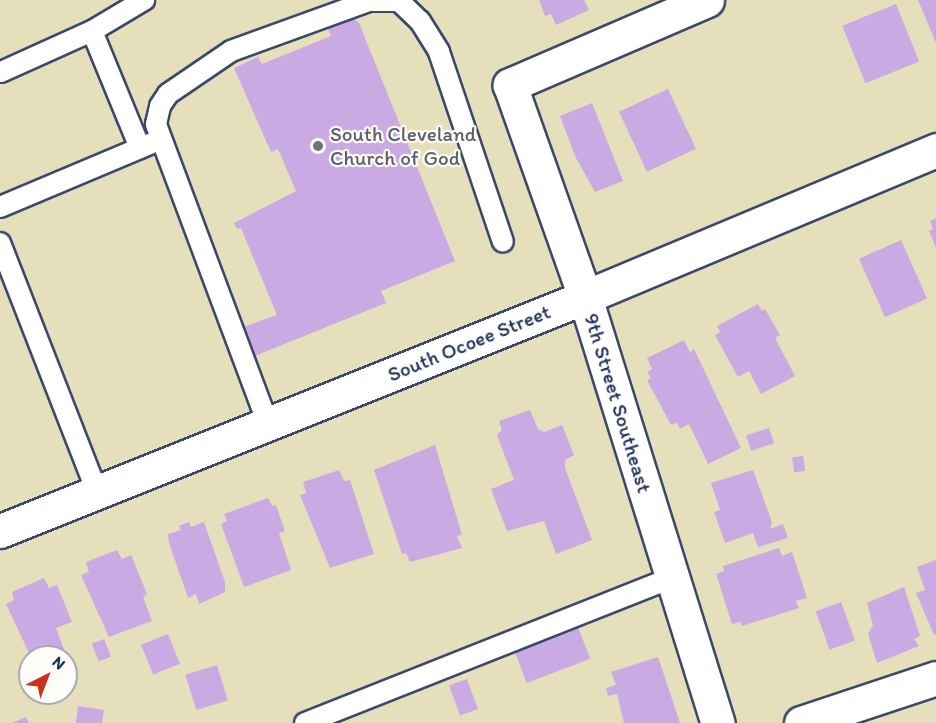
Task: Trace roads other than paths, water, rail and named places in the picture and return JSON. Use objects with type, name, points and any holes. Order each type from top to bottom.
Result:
[{"type":"street","name":"9th Street Southeast","points":[[707,0],[510,85],[585,297],[718,723]]},
{"type":"street","name":"South Ocoee Street","points":[[0,531],[585,297],[936,150]]},
{"type":"street","points":[[801,723],[936,678]]},
{"type":"lane","points":[[1,72],[92,31],[144,0]]},
{"type":"lane","points":[[268,424],[156,124],[160,106],[168,94],[231,51],[369,1],[399,1],[420,21],[439,52],[503,242]]},
{"type":"lane","points":[[92,31],[140,148]]},
{"type":"lane","points":[[0,207],[162,139]]},
{"type":"lane","points":[[0,243],[97,492]]},
{"type":"lane","points":[[305,723],[672,578]]},
{"type":"place","name":"South Cleveland Church of God","points":[[318,146]]}]
